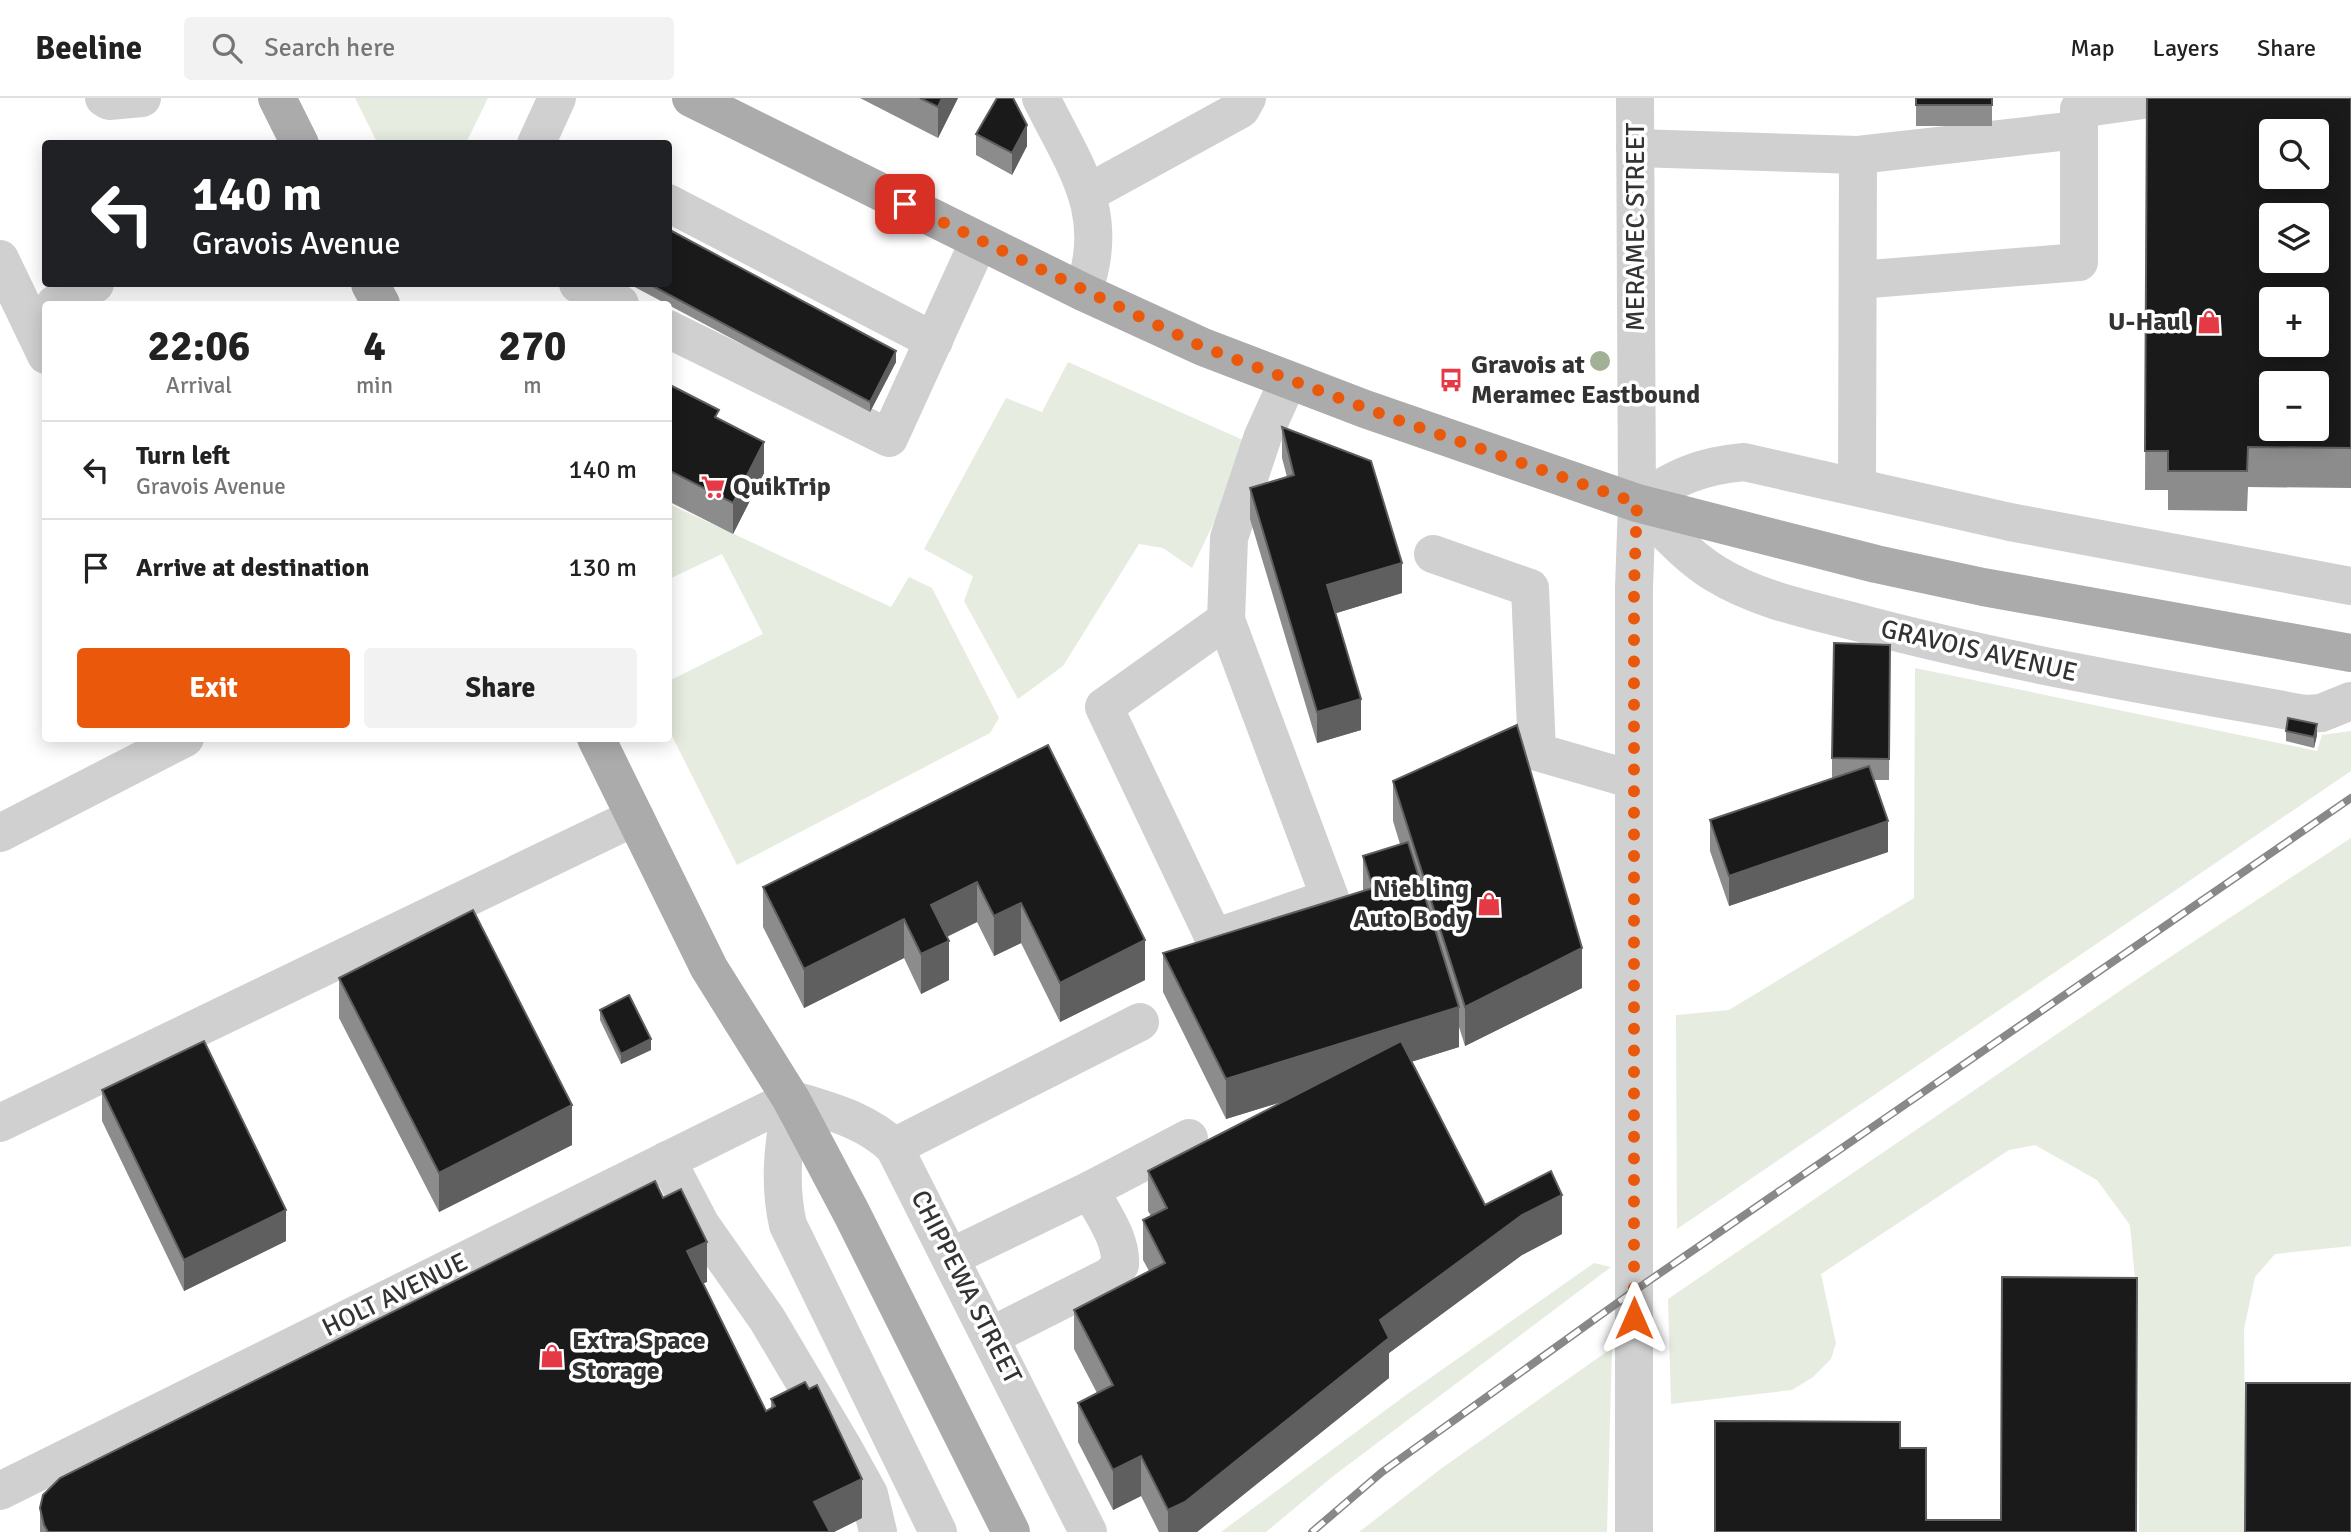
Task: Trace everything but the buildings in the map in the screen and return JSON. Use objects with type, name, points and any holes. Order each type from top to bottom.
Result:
[{"type":"main road","points":[[277,98],[298,140]]},
{"type":"main road","name":"GRAVOIS AVENUE","points":[[691,98],[1083,292],[1203,347],[1288,381],[1637,503],[1876,564],[1983,587],[2351,653]]},
{"type":"main road","points":[[598,742],[709,968],[790,1099],[852,1214],[1011,1532]]},
{"type":"street","points":[[104,98],[109,101],[142,98]]},
{"type":"street","points":[[544,140],[557,98]]},
{"type":"street","points":[[1041,98],[1088,193],[1096,234],[1093,265],[1083,292]]},
{"type":"street","points":[[1088,193],[1241,109],[1247,98]]},
{"type":"street","name":"MERAMEC STREET","points":[[1634,1532],[1634,780],[1637,503],[1635,98]]},
{"type":"street","points":[[1858,280],[2079,262],[2079,109],[2157,98]]},
{"type":"street","points":[[1635,148],[1858,155],[2078,130]]},
{"type":"street","points":[[1857,485],[1858,155]]},
{"type":"street","points":[[680,254],[682,210],[934,341]]},
{"type":"street","points":[[718,275],[736,238]]},
{"type":"street","points":[[675,315],[730,359],[889,438],[979,241]]},
{"type":"street","points":[[0,259],[42,310]]},
{"type":"street","points":[[730,359],[777,259]]},
{"type":"street","points":[[767,378],[815,279]]},
{"type":"street","points":[[62,301],[89,287]]},
{"type":"street","points":[[807,397],[857,300]]},
{"type":"street","points":[[845,416],[895,320]]},
{"type":"street","points":[[1226,620],[1104,706],[1213,938],[1330,898],[1226,620],[1229,538],[1263,436],[1288,381]]},
{"type":"street","points":[[1637,503],[1674,479],[1708,466],[1744,462],[1857,485],[2010,522],[2351,586]]},
{"type":"street","name":"GRAVOIS AVENUE","points":[[1637,503],[1679,544],[1715,573],[1760,596],[1897,632],[2081,675],[2306,713],[2321,713],[2351,701]]},
{"type":"street","points":[[1433,554],[1530,588],[1537,752],[1634,780]]},
{"type":"street","points":[[0,833],[177,742]]},
{"type":"street","points":[[0,1123],[635,817]]},
{"type":"street","points":[[894,1147],[1140,1022]]},
{"type":"street","points":[[790,1099],[780,1169],[782,1197],[789,1225],[938,1532]]},
{"type":"street","name":"CHIPPEWA STREET","points":[[790,1099],[860,1122],[878,1132],[894,1147],[992,1336],[1087,1532]]},
{"type":"street","name":"HOLT AVENUE","points":[[0,1491],[790,1099]]},
{"type":"street","points":[[951,1257],[1090,1190],[1189,1138]]},
{"type":"street","points":[[667,1160],[701,1226],[767,1319],[844,1449],[869,1494],[878,1532]]},
{"type":"street","points":[[992,1336],[1088,1289],[1110,1276],[1120,1265],[1121,1253],[1090,1190]]},
{"type":"shaded area","points":[[355,98],[488,98],[467,140],[376,140]]},
{"type":"shaded area","points":[[1068,362],[1252,444],[1192,568],[1163,548],[1139,544],[1063,666],[1018,699],[964,601],[973,576],[924,549],[1006,398],[1042,412]]},
{"type":"shaded area","points":[[672,505],[891,607],[909,577],[932,588],[999,718],[990,733],[737,865],[672,736],[672,680],[763,634],[722,554],[672,578]]},
{"type":"shaded area","points":[[1915,668],[2317,751],[2322,735],[2351,731],[2351,771],[1677,1229],[1676,1015],[1729,1010],[1914,898]]},
{"type":"shaded area","points":[[2351,838],[2351,1246],[2275,1254],[2255,1277],[2244,1329],[2246,1532],[2139,1532],[2138,1312],[2130,1225],[2097,1180],[2035,1145],[2009,1150],[1821,1274],[1836,1343],[1831,1359],[1813,1377],[1792,1390],[1671,1404],[1668,1299],[2158,965]]},
{"type":"shaded area","points":[[1594,1263],[1611,1267],[1332,1477],[1266,1532],[1221,1532],[1406,1395]]},
{"type":"shaded area","points":[[1612,1348],[1607,1532],[1359,1532],[1442,1468]]},
{"type":"railway","points":[[1312,1532],[1382,1472],[1634,1291],[2351,798]]},
{"type":"place","name":"U-Haul","points":[[2209,322]]},
{"type":"place","name":"Gravois at Meramec Eastbound","points":[[1451,380]]},
{"type":"place","name":"QuikTrip","points":[[713,487]]},
{"type":"place","name":"Niebling Auto Body","points":[[1489,904]]},
{"type":"place","name":"Extra Space Storage","points":[[552,1356]]},
{"type":"route","points":[[905,204],[1083,292],[1203,347],[1288,381],[1637,503],[1634,588],[1634,1318]]}]
